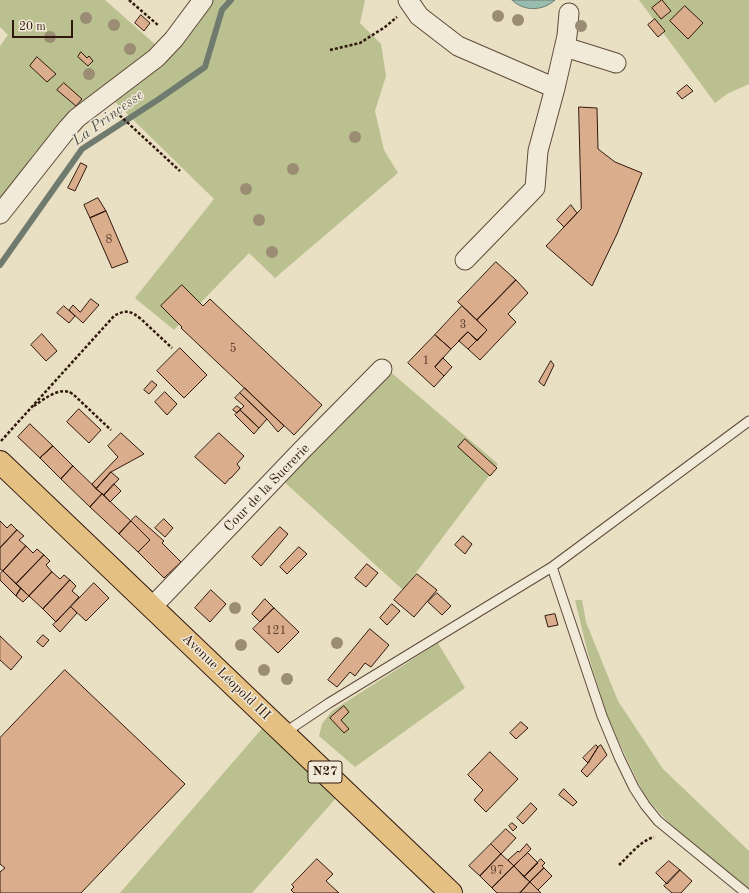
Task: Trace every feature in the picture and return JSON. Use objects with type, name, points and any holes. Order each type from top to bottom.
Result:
[{"type":"main road","name":"Avenue Léopold III","points":[[0,462],[451,893]]},
{"type":"street","points":[[0,214],[57,141],[77,118],[156,58],[174,39],[203,0]]},
{"type":"street","points":[[409,2],[419,16],[458,46],[555,88]]},
{"type":"street","points":[[465,260],[535,188],[538,152],[565,47],[569,13]]},
{"type":"street","points":[[565,47],[616,63]]},
{"type":"street","name":"Cour de la Sucrerie","points":[[152,607],[301,451],[382,369]]},
{"type":"lane","points":[[284,733],[329,703],[552,566],[749,421]]},
{"type":"lane","points":[[552,566],[602,716],[634,788],[658,821],[746,893]]},
{"type":"path","points":[[129,0],[174,39]]},
{"type":"path","points":[[330,50],[360,43],[385,27],[409,2]]},
{"type":"path","points":[[118,113],[180,172]]},
{"type":"path","points":[[0,442],[114,316],[121,312],[131,312],[136,315],[172,348]]},
{"type":"path","points":[[31,408],[51,395],[61,391],[69,392],[110,430]]},
{"type":"path","points":[[619,865],[640,845],[650,838],[662,835],[676,836]]},
{"type":"green space","points":[[0,0],[105,0],[157,46],[76,110],[36,151],[0,201],[0,46],[8,35],[0,27]]},
{"type":"green space","points":[[211,0],[365,0],[360,23],[381,44],[386,76],[375,111],[384,150],[398,173],[275,278],[249,253],[174,330],[135,298],[214,199],[113,100],[160,67],[193,28]]},
{"type":"green space","points":[[639,0],[749,0],[749,84],[727,94],[715,103]]},
{"type":"green space","points":[[387,369],[498,464],[403,590],[281,479]]},
{"type":"green space","points":[[575,600],[582,600],[586,622],[618,701],[663,769],[749,851],[749,892],[683,839],[644,795],[609,721],[588,654]]},
{"type":"green space","points":[[438,643],[465,688],[355,767],[319,736],[322,724],[332,711]]},
{"type":"green space","points":[[271,718],[344,789],[252,893],[120,893]]},
{"type":"water","points":[[512,0],[555,0],[550,4],[534,9],[522,7]]},
{"type":"building","points":[[662,0],[671,11],[661,19],[652,8]]},
{"type":"building","points":[[685,6],[703,23],[688,39],[670,21]]},
{"type":"building","points":[[141,15],[150,23],[144,31],[135,23]]},
{"type":"building","points":[[655,19],[665,31],[658,37],[648,25]]},
{"type":"building","points":[[81,52],[87,58],[89,56],[93,61],[88,66],[78,57]]},
{"type":"building","points":[[37,57],[56,74],[47,82],[30,66]]},
{"type":"building","points":[[64,83],[82,99],[76,106],[57,90]]},
{"type":"building","points":[[687,85],[693,91],[682,99],[677,93]]},
{"type":"building","points":[[579,107],[597,108],[598,149],[615,162],[642,173],[617,234],[592,286],[546,246],[581,209]]},
{"type":"building","points":[[81,163],[87,166],[75,191],[68,188]]},
{"type":"building","points":[[98,198],[106,211],[90,218],[84,205]]},
{"type":"building","points":[[571,205],[577,213],[564,227],[557,220]]},
{"type":"building","points":[[106,211],[128,262],[112,268],[90,218]]},
{"type":"building","points":[[496,262],[516,280],[477,320],[458,302]]},
{"type":"building","points":[[516,280],[528,293],[508,314],[516,322],[480,360],[468,349],[487,330],[477,320]]},
{"type":"building","points":[[182,285],[203,306],[210,299],[322,405],[294,435],[181,328],[182,327],[161,306]]},
{"type":"building","points":[[91,299],[99,305],[83,323],[69,310],[73,305],[80,312]]},
{"type":"building","points":[[64,306],[75,316],[69,323],[57,313]]},
{"type":"building","points":[[462,306],[487,330],[477,341],[468,332],[451,349],[435,335]]},
{"type":"building","points":[[468,332],[477,340],[468,349],[459,341]]},
{"type":"building","points":[[42,334],[57,351],[46,361],[31,345]]},
{"type":"building","points":[[435,335],[451,349],[435,367],[444,376],[434,387],[408,363]]},
{"type":"building","points":[[180,348],[207,375],[184,398],[157,371]]},
{"type":"building","points":[[443,358],[452,367],[444,376],[435,367]]},
{"type":"building","points":[[551,361],[554,365],[544,386],[539,382]]},
{"type":"building","points":[[152,381],[157,385],[149,394],[144,390]]},
{"type":"building","points":[[245,388],[284,426],[278,432],[240,393]]},
{"type":"building","points":[[165,392],[177,404],[167,415],[155,402]]},
{"type":"building","points":[[240,393],[267,419],[259,428],[240,410],[244,406],[235,398]]},
{"type":"building","points":[[237,406],[241,409],[237,413],[233,410]]},
{"type":"building","points":[[79,409],[101,430],[89,443],[67,422]]},
{"type":"building","points":[[240,410],[259,428],[254,434],[235,415]]},
{"type":"building","points":[[30,424],[53,446],[40,458],[18,437]]},
{"type":"building","points":[[121,433],[144,454],[111,472],[96,489],[92,484],[118,457],[108,446]]},
{"type":"building","points":[[219,433],[244,456],[237,464],[240,468],[225,484],[195,457]]},
{"type":"building","points":[[465,439],[497,468],[490,476],[458,447]]},
{"type":"building","points":[[53,446],[73,466],[61,479],[40,458]]},
{"type":"building","points":[[73,466],[102,494],[90,507],[61,479]]},
{"type":"building","points":[[111,472],[119,479],[104,495],[96,489]]},
{"type":"building","points":[[114,484],[121,491],[110,502],[104,495]]},
{"type":"building","points":[[102,494],[131,521],[119,534],[90,507]]},
{"type":"building","points":[[136,516],[164,541],[162,543],[181,562],[164,578],[138,552],[150,540],[131,521]]},
{"type":"building","points":[[164,519],[173,528],[165,537],[155,528]]},
{"type":"building","points":[[0,521],[7,528],[11,524],[17,530],[0,548]]},
{"type":"building","points":[[131,521],[150,540],[138,552],[119,534]]},
{"type":"building","points":[[280,527],[288,534],[261,566],[252,557]]},
{"type":"building","points":[[17,530],[24,536],[19,540],[26,546],[3,571],[0,569],[0,548]]},
{"type":"building","points":[[463,536],[472,544],[465,554],[455,545]]},
{"type":"building","points":[[26,546],[33,553],[37,549],[44,555],[16,584],[3,571]]},
{"type":"building","points":[[299,547],[307,554],[287,574],[280,567]]},
{"type":"building","points":[[44,555],[50,561],[46,565],[52,572],[29,596],[16,584]]},
{"type":"building","points":[[367,564],[378,573],[366,587],[355,578]]},
{"type":"building","points":[[3,571],[21,588],[16,596],[0,580],[0,574]]},
{"type":"building","points":[[52,572],[60,579],[64,575],[70,580],[43,609],[29,596]]},
{"type":"building","points":[[417,574],[437,590],[414,617],[394,600]]},
{"type":"building","points":[[70,580],[76,586],[72,591],[79,597],[56,622],[43,609]]},
{"type":"building","points":[[94,583],[109,598],[86,621],[71,607]]},
{"type":"building","points":[[21,588],[29,596],[23,602],[16,596]]},
{"type":"building","points":[[211,590],[226,604],[210,622],[195,608]]},
{"type":"building","points":[[437,593],[451,606],[442,615],[428,602]]},
{"type":"building","points":[[265,599],[274,608],[260,622],[252,614]]},
{"type":"building","points":[[392,604],[400,611],[387,625],[380,618]]},
{"type":"building","points":[[71,607],[77,613],[60,632],[53,625]]},
{"type":"building","points":[[274,608],[299,632],[278,653],[253,629]]},
{"type":"building","points":[[555,614],[558,625],[548,627],[545,616]]},
{"type":"building","points":[[370,629],[389,645],[371,667],[365,663],[355,676],[350,672],[337,687],[328,680]]},
{"type":"building","points":[[43,635],[49,640],[43,647],[37,642]]},
{"type":"building","points":[[0,636],[22,657],[11,670],[0,660]]},
{"type":"building","points":[[65,670],[185,784],[81,893],[0,893],[0,872],[5,868],[0,864],[0,738]]},
{"type":"building","points":[[344,706],[349,712],[341,720],[349,729],[344,733],[330,718]]},
{"type":"building","points":[[521,722],[528,728],[516,739],[510,733]]},
{"type":"building","points":[[596,745],[598,747],[588,763],[583,758]]},
{"type":"building","points":[[601,745],[607,755],[587,777],[581,771]]},
{"type":"building","points":[[490,752],[518,779],[486,812],[474,800],[483,790],[468,775]]},
{"type":"building","points":[[564,789],[577,802],[573,806],[559,795]]},
{"type":"building","points":[[531,803],[537,809],[523,824],[517,818]]},
{"type":"building","points":[[512,823],[517,827],[513,831],[509,826]]},
{"type":"building","points":[[506,829],[516,838],[501,854],[491,844]]},
{"type":"building","points":[[491,844],[501,854],[480,876],[469,866]]},
{"type":"building","points":[[527,844],[531,849],[514,866],[508,860]]},
{"type":"building","points":[[528,853],[538,863],[524,877],[514,866]]},
{"type":"building","points":[[501,854],[514,866],[492,888],[480,876]]},
{"type":"building","points":[[317,859],[333,874],[326,881],[339,893],[294,893],[291,890],[294,887],[292,885]]},
{"type":"building","points":[[541,859],[545,863],[542,866],[544,868],[530,882],[524,877]]},
{"type":"building","points":[[669,861],[680,870],[667,884],[656,873]]},
{"type":"building","points":[[514,866],[530,882],[520,893],[497,893],[492,888]]},
{"type":"building","points":[[544,868],[552,876],[538,890],[530,882]]},
{"type":"building","points":[[680,870],[692,881],[681,893],[672,893],[664,886]]},
{"type":"building","points":[[530,882],[541,893],[520,893]]},
{"type":"waterway","name":"La Princesse","points":[[0,265],[82,149],[205,67],[222,10],[231,0]]}]
